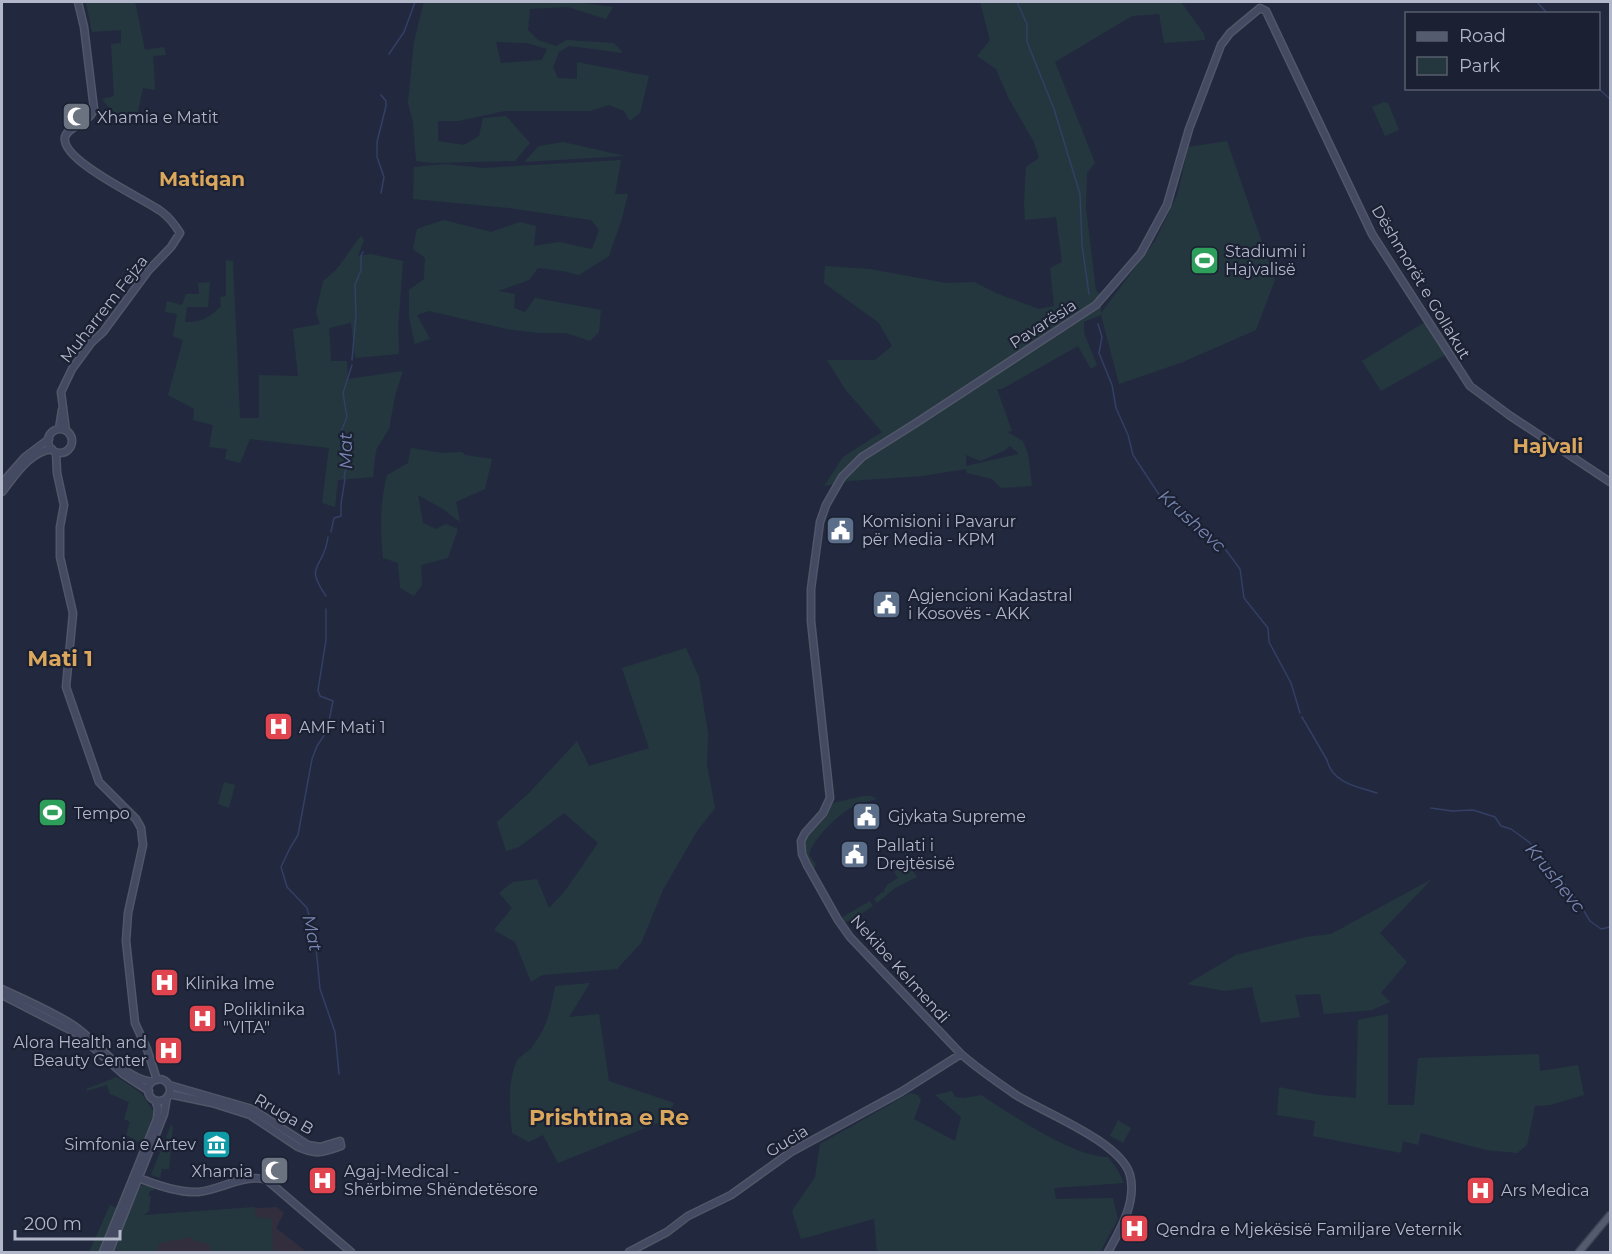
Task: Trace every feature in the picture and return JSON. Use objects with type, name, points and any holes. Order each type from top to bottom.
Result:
[{"type":"main road","points":[[1579,1252],[1611,1215]]},
{"type":"street","name":"Muharrem Fejza","points":[[62,430],[62,388],[75,363],[103,332],[148,272],[171,248],[180,233],[162,212],[79,161],[67,147],[65,138],[67,134],[89,118],[94,109],[83,22],[78,2]]},
{"type":"street","name":"Dëshmorët e Gollakut","points":[[1260,8],[1266,11],[1372,234],[1470,386],[1509,415],[1611,482]]},
{"type":"street","name":"Pavarësia","points":[[811,621],[811,589],[820,522],[826,505],[842,477],[862,456],[926,417],[1096,305],[1141,253],[1167,205],[1189,129],[1221,45],[1230,33],[1260,8]]},
{"type":"street","points":[[2,492],[28,462],[42,451],[54,450],[64,452],[71,445],[71,438],[62,430],[52,432],[49,439],[49,444],[54,450],[64,505],[60,527],[60,557],[73,613],[66,687],[99,782],[136,819],[141,828],[143,845],[128,913],[126,941],[135,1023],[147,1049],[154,1081],[148,1091]]},
{"type":"street","points":[[2,483],[25,457],[49,439]]},
{"type":"street","name":"Nekibe Kelmendi","points":[[811,621],[830,793],[826,808],[802,837],[802,854],[835,916],[850,937],[961,1054],[1016,1095],[1101,1142],[1123,1161],[1131,1179],[1130,1199],[1125,1219],[1108,1252]]},
{"type":"street","points":[[2,989],[74,1026],[125,1070],[145,1081],[164,1080],[169,1085],[164,1114],[103,1252]]},
{"type":"street","points":[[2,995],[78,1034],[123,1074],[148,1091],[155,1100],[158,1115],[109,1252]]},
{"type":"street","name":"Gucia","points":[[628,1252],[667,1232],[688,1216],[731,1195],[791,1152],[901,1092],[961,1054]]},
{"type":"street","name":"Rruga B","points":[[168,1096],[212,1103],[250,1115],[298,1148],[306,1151],[320,1153],[341,1146],[340,1141],[320,1147],[308,1145],[252,1109],[169,1085]]},
{"type":"street","points":[[155,1100],[162,1100],[168,1096]]},
{"type":"street","points":[[136,1177],[192,1192],[254,1179],[267,1180],[351,1252]]},
{"type":"shaded area","points":[[277,1207],[284,1213],[276,1228],[307,1252],[125,1252],[142,1216]]},
{"type":"green space","points":[[86,2],[135,2],[145,50],[164,47],[166,55],[153,56],[155,90],[143,88],[137,116],[117,114],[102,99],[114,96],[111,44],[121,43],[121,30],[92,32]]},
{"type":"green space","points":[[424,2],[576,2],[613,7],[606,19],[568,7],[530,9],[528,30],[538,40],[556,46],[567,40],[614,43],[623,53],[569,46],[559,52],[553,67],[558,78],[577,79],[577,62],[649,76],[640,113],[630,121],[624,111],[609,105],[590,111],[505,111],[458,121],[438,121],[438,141],[464,145],[479,136],[483,118],[506,116],[530,143],[515,161],[432,163],[416,161],[413,122],[408,103],[414,42]],"holes":[[[496,42],[527,43],[547,49],[542,60],[501,63]]]},
{"type":"green space","points":[[980,2],[1181,2],[1204,34],[1205,40],[1164,43],[1159,14],[1132,16],[1055,62],[1095,163],[1087,173],[1086,208],[1096,291],[1101,294],[1101,313],[1155,241],[1178,193],[1188,147],[1227,141],[1275,280],[1256,330],[1183,362],[1119,384],[1101,315],[1084,322],[1084,333],[1097,365],[1091,369],[1078,346],[1002,389],[997,389],[1012,431],[1007,432],[1023,441],[1028,454],[1032,486],[1001,488],[992,479],[967,473],[966,469],[922,476],[849,481],[824,486],[843,457],[882,432],[845,389],[827,360],[875,360],[892,346],[879,323],[824,283],[825,266],[870,269],[946,283],[974,282],[998,294],[1039,309],[1054,306],[1050,268],[1062,262],[1056,217],[1025,220],[1026,167],[1039,158],[1034,142],[1009,99],[996,69],[977,56],[990,40]],"holes":[[[1010,446],[1019,454],[966,466],[966,455],[980,461]]]},
{"type":"green space","points":[[1384,102],[1388,103],[1399,130],[1385,136],[1372,107]]},
{"type":"green space","points":[[563,142],[625,156],[524,162],[539,146]]},
{"type":"green space","points":[[621,160],[615,194],[628,194],[609,256],[579,275],[538,268],[529,280],[498,291],[515,294],[514,308],[525,312],[535,298],[601,310],[599,332],[590,341],[566,333],[539,333],[507,329],[429,311],[417,315],[430,339],[415,344],[409,317],[409,290],[424,279],[425,258],[413,249],[417,229],[443,220],[491,232],[520,222],[536,226],[534,246],[559,242],[592,249],[599,230],[591,220],[509,208],[413,199],[414,167],[444,164],[484,168]]},
{"type":"green space","points":[[361,236],[364,240],[358,256],[371,254],[403,261],[398,329],[399,354],[355,358],[351,323],[329,328],[331,361],[347,361],[348,379],[403,371],[395,396],[389,429],[376,450],[373,477],[338,480],[335,507],[322,503],[329,448],[250,439],[240,463],[225,459],[227,449],[209,447],[213,425],[193,420],[194,409],[168,395],[183,340],[173,336],[177,314],[165,312],[167,301],[182,305],[186,294],[199,294],[198,283],[210,282],[208,307],[187,307],[185,322],[200,320],[213,313],[221,306],[220,297],[226,296],[226,260],[233,261],[240,418],[259,418],[259,375],[298,376],[293,329],[320,324],[316,312],[323,281],[339,266]]},
{"type":"green space","points":[[1425,322],[1445,355],[1381,391],[1362,361]]},
{"type":"green space","points":[[411,448],[442,453],[462,452],[465,455],[492,459],[485,489],[456,502],[460,522],[418,495],[423,523],[436,529],[446,524],[458,529],[448,558],[421,565],[422,585],[414,596],[400,588],[398,563],[383,558],[381,526],[387,475],[408,463]]},
{"type":"green space","points":[[686,648],[699,677],[708,733],[707,765],[715,808],[697,831],[663,890],[641,943],[617,969],[542,975],[531,982],[515,942],[494,930],[512,908],[499,893],[513,882],[537,879],[549,908],[565,891],[598,843],[564,813],[519,847],[506,851],[497,822],[530,792],[577,741],[589,766],[649,748],[622,668]]},
{"type":"green space","points":[[224,782],[235,785],[229,808],[218,804]]},
{"type":"green space","points":[[872,796],[877,799],[848,809],[821,834],[809,855],[816,864],[812,872],[804,852],[806,839],[833,803]]},
{"type":"green space","points":[[907,857],[917,877],[895,888],[877,903],[874,899],[882,892],[884,893],[888,884],[898,878],[894,872]]},
{"type":"green space","points":[[1432,879],[1380,933],[1407,962],[1381,993],[1390,1002],[1372,1010],[1324,1014],[1320,994],[1295,995],[1300,1017],[1261,1023],[1252,987],[1225,991],[1187,984],[1236,955],[1306,937],[1331,934]]},
{"type":"green space","points":[[870,901],[873,906],[851,921],[842,922],[839,919]]},
{"type":"green space","points":[[590,983],[569,1017],[599,1014],[609,1081],[674,1103],[665,1120],[558,1163],[543,1135],[529,1142],[512,1133],[511,1080],[517,1061],[532,1047],[545,1026],[555,986]]},
{"type":"green space","points":[[1388,1014],[1388,1105],[1414,1105],[1418,1058],[1539,1054],[1540,1071],[1578,1065],[1584,1095],[1550,1105],[1535,1106],[1527,1145],[1517,1153],[1486,1150],[1421,1133],[1418,1145],[1403,1141],[1401,1153],[1313,1136],[1315,1121],[1277,1115],[1279,1087],[1319,1095],[1356,1098],[1358,1020]]},
{"type":"green space","points":[[117,1077],[141,1093],[155,1113],[143,1144],[126,1135],[130,1122],[124,1119],[129,1102],[110,1094],[107,1085],[87,1091],[86,1089]]},
{"type":"green space","points":[[952,1091],[955,1097],[981,1095],[1061,1143],[1094,1155],[1108,1157],[1124,1183],[1054,1188],[1056,1199],[1113,1198],[1118,1219],[1100,1252],[877,1252],[874,1219],[801,1239],[792,1211],[815,1177],[820,1144],[910,1093],[918,1095],[921,1101],[914,1119],[955,1141],[961,1117],[935,1095]]},
{"type":"green space","points":[[1118,1120],[1131,1128],[1123,1143],[1110,1136]]},
{"type":"green space","points":[[171,1125],[173,1126],[169,1169],[162,1169],[160,1178],[151,1175]]},
{"type":"green space","points":[[142,1185],[154,1187],[148,1196],[151,1196],[149,1211],[144,1215],[255,1207],[256,1217],[272,1219],[273,1252],[210,1252],[209,1244],[194,1241],[192,1237],[160,1243],[156,1252],[113,1252]]},
{"type":"green space","points":[[110,1205],[117,1208],[99,1252],[89,1252]]},
{"type":"waterway","name":"Mat","points":[[389,54],[404,32],[415,2]]},
{"type":"waterway","name":"Krushevc","points":[[1017,2],[1027,24],[1027,42],[1054,109],[1080,194],[1082,245],[1089,294]]},
{"type":"waterway","points":[[1537,2],[1546,12]]},
{"type":"waterway","points":[[1600,90],[1610,99]]},
{"type":"waterway","name":"Mat","points":[[381,95],[386,101],[377,142],[377,157],[384,177],[381,193]]},
{"type":"waterway","name":"Mat","points":[[352,360],[356,315],[355,285],[361,270],[363,252]]},
{"type":"waterway","name":"Krushevc","points":[[1098,324],[1102,337],[1099,353],[1112,385],[1116,408],[1128,435],[1133,455],[1160,496],[1202,534],[1226,550],[1240,569],[1244,598],[1268,628],[1269,642],[1291,683],[1300,713]]},
{"type":"waterway","name":"Mat","points":[[331,532],[334,518],[341,516],[344,477],[348,460],[342,433],[347,417],[343,393],[352,365]]},
{"type":"waterway","name":"Mat","points":[[326,596],[315,572],[326,548],[328,537]]},
{"type":"waterway","name":"Mat","points":[[326,609],[326,640],[318,690],[320,696],[333,701],[327,731]]},
{"type":"waterway","name":"Krushevc","points":[[1302,717],[1334,774],[1347,783],[1377,793]]},
{"type":"waterway","name":"Mat","points":[[325,734],[312,759],[298,835],[281,867],[287,887],[307,908],[315,937],[320,989],[335,1032],[339,1074]]},
{"type":"waterway","name":"Krushevc","points":[[1431,808],[1452,811],[1473,810],[1495,817],[1501,826],[1511,829],[1529,842],[1557,874],[1590,921],[1601,929],[1610,927]]},
{"type":"place","name":"Xhamia e Matit","points":[[76,117]]},
{"type":"place","name":"Stadiumi i Hajvalisë","points":[[1204,260]]},
{"type":"place","name":"Komisioni i Pavarur për Media - KPM","points":[[841,530]]},
{"type":"place","name":"Agjencioni Kadastral i Kosovës - AKK","points":[[887,604]]},
{"type":"place","name":"AMF Mati 1","points":[[278,727]]},
{"type":"place","name":"Tempo","points":[[53,813]]},
{"type":"place","name":"Gjykata Supreme","points":[[867,816]]},
{"type":"place","name":"Pallati i Drejtësisë","points":[[855,854]]},
{"type":"place","name":"Klinika Ime","points":[[164,983]]},
{"type":"place","name":"Poliklinika \"VITA\"","points":[[202,1018]]},
{"type":"place","name":"Alora Health and Beauty Center","points":[[168,1051]]},
{"type":"place","name":"Simfonia e Artev","points":[[217,1144]]},
{"type":"place","name":"Xhamia","points":[[274,1171]]},
{"type":"place","name":"Agaj-Medical - Shërbime Shëndetësore","points":[[323,1180]]},
{"type":"place","name":"Ars Medica","points":[[1480,1190]]},
{"type":"place","name":"Qendra e Mjekësisë Familjare Veternik","points":[[1135,1229]]},
{"type":"district","name":"Matiqan","points":[[202,179]]},
{"type":"district","name":"Hajvali","points":[[1548,446]]},
{"type":"district","name":"Mati 1","points":[[60,658]]},
{"type":"district","name":"Prishtina e Re","points":[[609,1117]]}]
